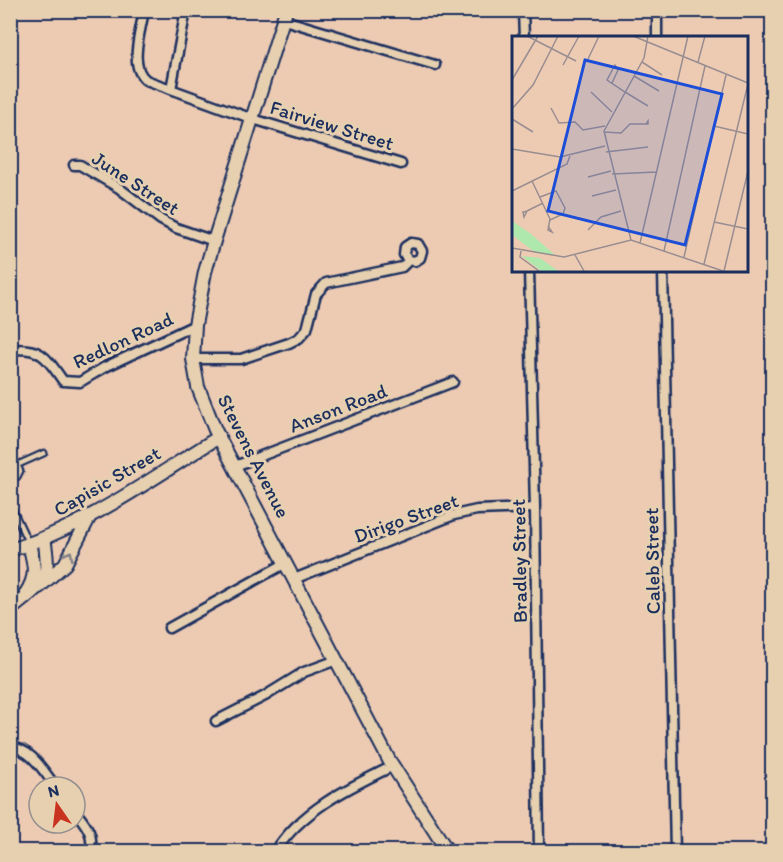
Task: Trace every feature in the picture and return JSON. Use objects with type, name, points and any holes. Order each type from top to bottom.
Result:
[{"type":"main road","name":"Stevens Avenue","points":[[285,15],[205,272],[195,325],[193,359],[198,387],[219,437],[393,766],[448,852]]},
{"type":"main road","name":"Capisic Street","points":[[10,550],[44,538],[90,516],[219,437]]},
{"type":"main road","points":[[14,607],[65,564],[90,516]]},
{"type":"main road","points":[[39,587],[48,569],[44,538]]},
{"type":"main road","points":[[14,607],[34,579],[34,565],[29,544]]},
{"type":"street","name":"Fairview Street","points":[[144,10],[136,60],[137,70],[146,80],[253,119],[401,164]]},
{"type":"street","points":[[171,88],[186,10]]},
{"type":"street","points":[[523,10],[524,36]]},
{"type":"street","points":[[657,10],[657,36]]},
{"type":"street","points":[[285,15],[435,65]]},
{"type":"street","name":"June Street","points":[[74,165],[80,165],[113,183],[161,220],[176,228],[214,241]]},
{"type":"street","points":[[193,359],[241,359],[289,343],[299,338],[307,328],[316,294],[326,283],[400,268],[409,260]]},
{"type":"street","name":"Bradley Street","points":[[529,272],[535,508],[538,852]]},
{"type":"street","name":"Caleb Street","points":[[663,272],[675,852]]},
{"type":"street","name":"Redlon Road","points":[[10,350],[28,348],[44,355],[63,381],[80,382],[105,367],[195,325]]},
{"type":"street","name":"Anson Road","points":[[235,466],[453,382]]},
{"type":"street","name":"Dirigo Street","points":[[294,579],[454,515],[477,510],[535,508]]},
{"type":"street","points":[[169,628],[286,564]]},
{"type":"street","points":[[216,721],[265,696],[304,672],[337,660]]},
{"type":"street","points":[[10,747],[17,747],[27,753],[46,775]]},
{"type":"street","points":[[275,852],[281,841],[309,814],[362,781],[393,766]]},
{"type":"street","points":[[87,826],[92,842],[90,852]]},
{"type":"lane","points":[[10,464],[17,465],[44,453]]},
{"type":"lane","points":[[10,477],[17,477],[20,473],[17,465]]},
{"type":"lane","points":[[10,504],[29,544]]},
{"type":"lane","points":[[589,852],[589,850],[612,852]]}]
